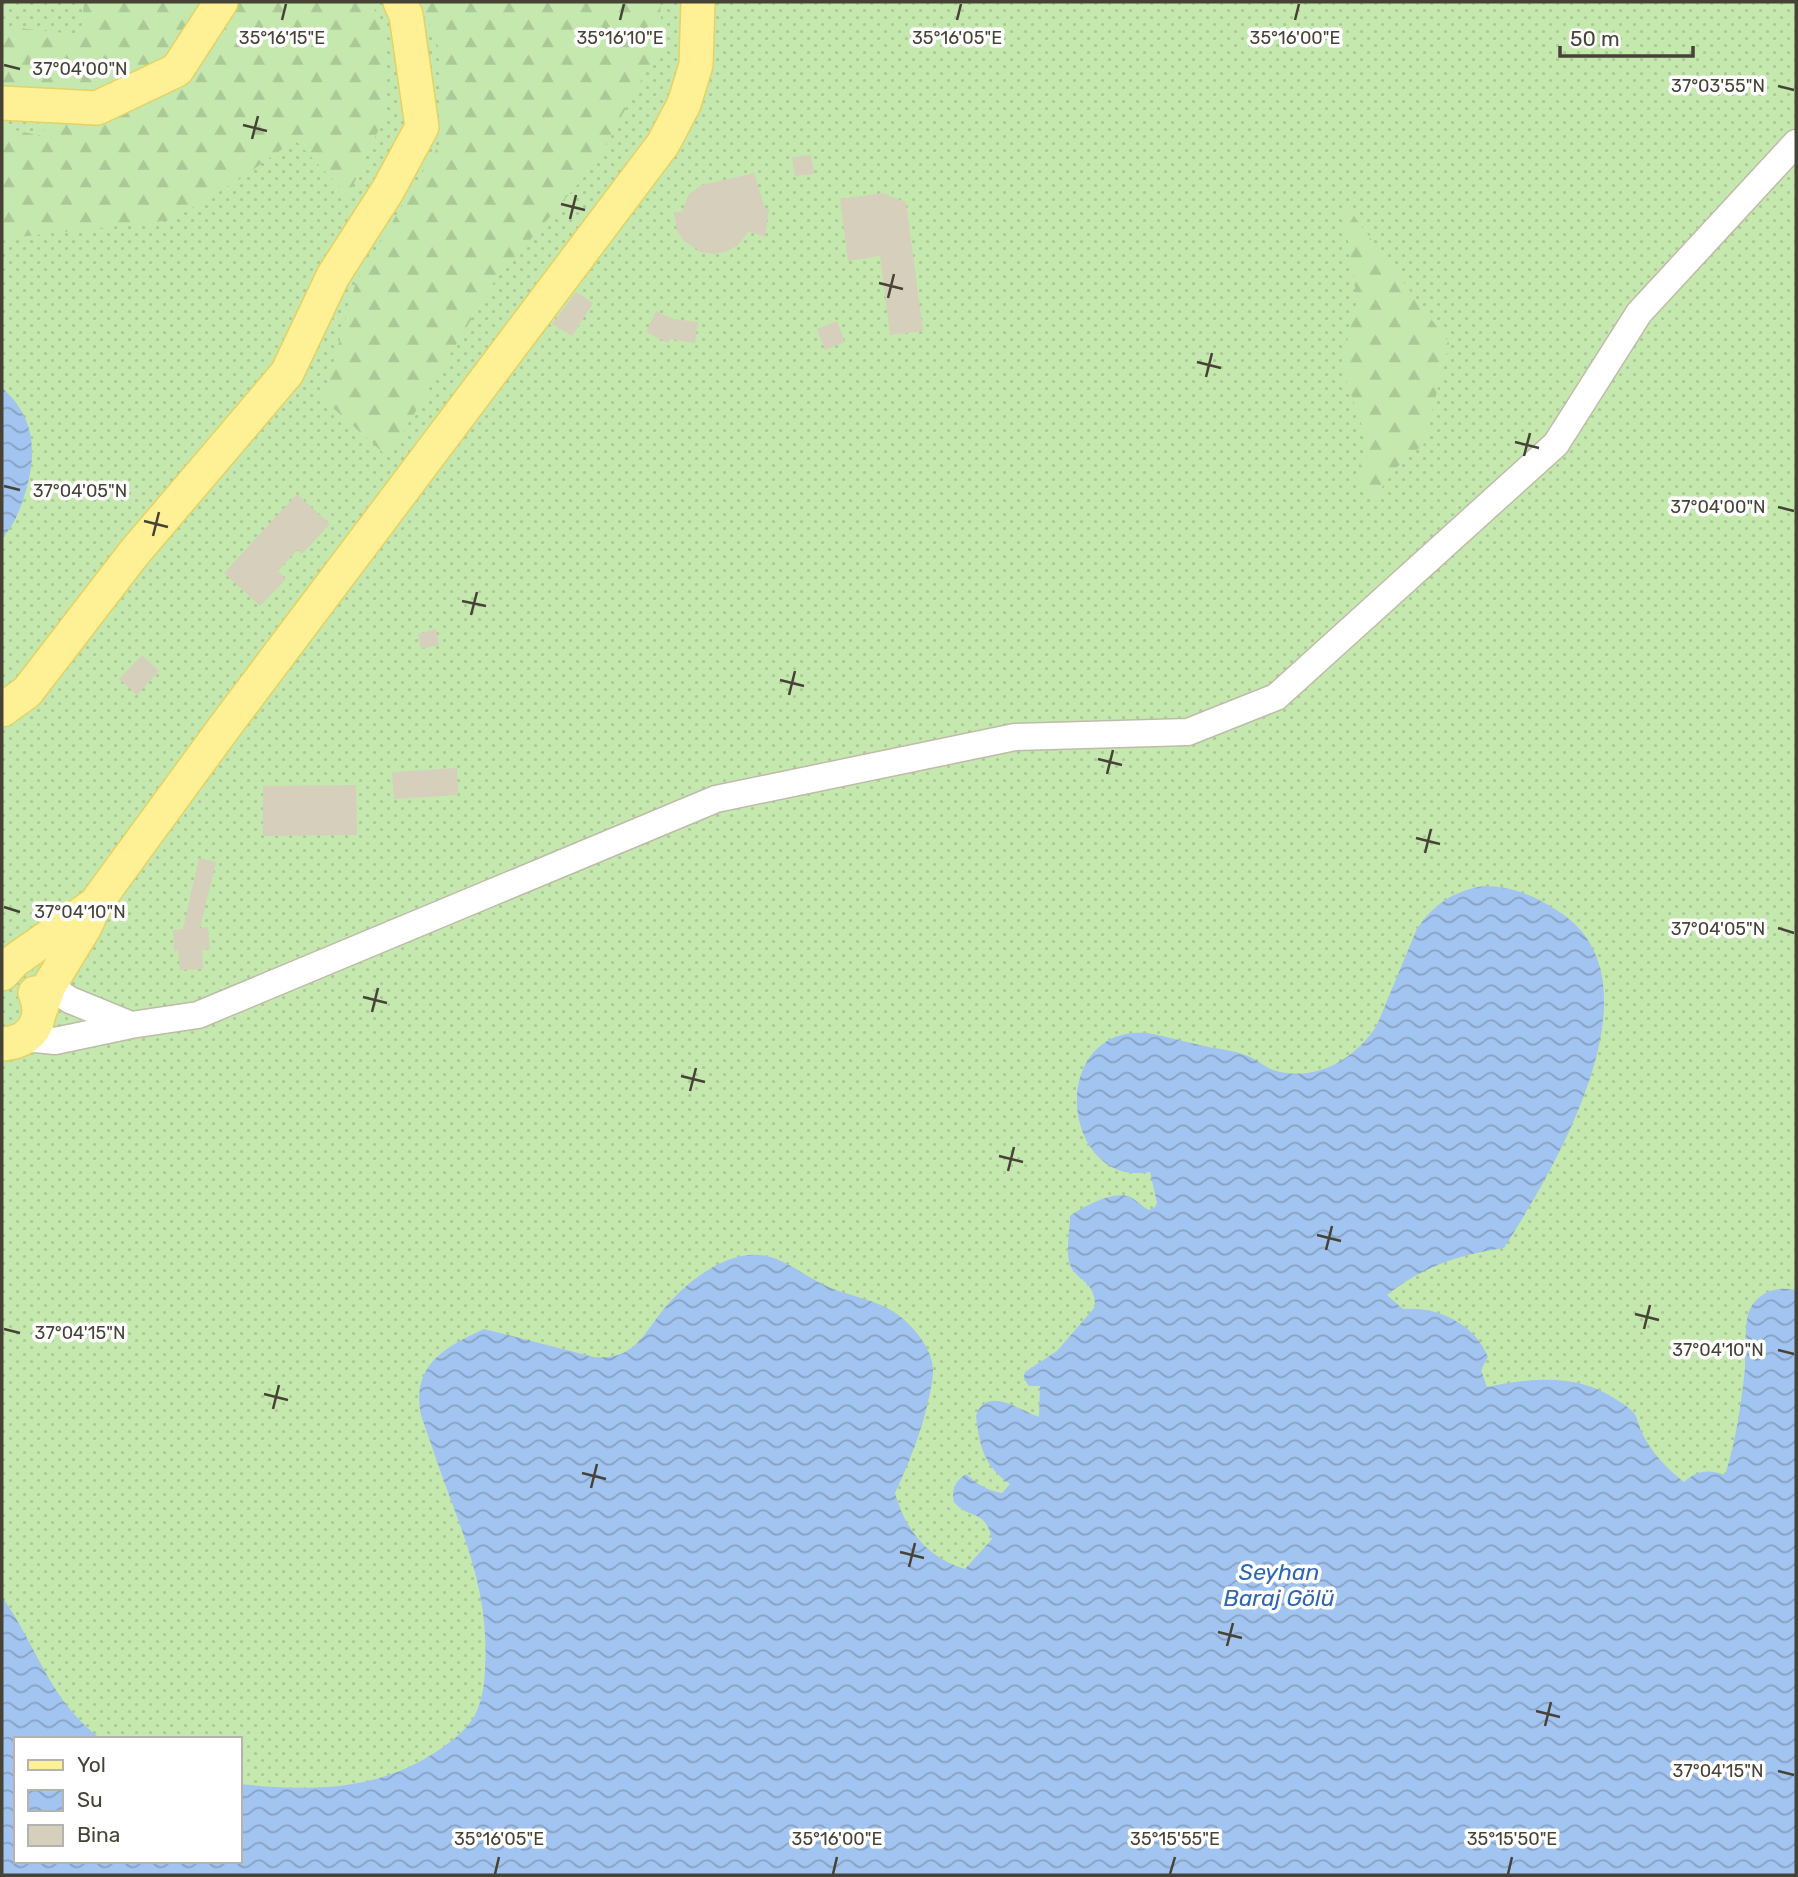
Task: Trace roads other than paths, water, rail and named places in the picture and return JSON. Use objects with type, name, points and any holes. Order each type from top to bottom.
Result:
[{"type":"main road","points":[[2,103],[97,108],[177,70],[220,2]]},
{"type":"main road","points":[[2,710],[27,692],[134,553],[288,373],[333,276],[388,190],[422,127],[406,15],[400,2]]},
{"type":"main road","points":[[22,1031],[96,904],[247,696],[663,144],[684,104],[695,65],[698,2]]},
{"type":"main road","points":[[22,1031],[38,1001],[33,990],[24,981],[13,976],[5,966],[96,904]]},
{"type":"street","points":[[22,1031],[54,1041],[198,1015],[716,799],[1015,737],[1188,732],[1276,697],[1556,444],[1639,313],[1796,143]]},
{"type":"street","points":[[22,1031],[70,1000],[131,1025]]},
{"type":"water","points":[[2,388],[14,400],[28,426],[32,454],[23,500],[12,525],[2,538]]},
{"type":"water","name":"Seyhan Baraj Gölü","points":[[1494,886],[1514,890],[1541,901],[1558,911],[1589,942],[1603,982],[1602,1028],[1591,1076],[1572,1126],[1549,1173],[1504,1248],[1442,1263],[1400,1285],[1387,1295],[1403,1309],[1442,1314],[1474,1335],[1488,1357],[1481,1370],[1487,1387],[1520,1381],[1570,1382],[1602,1391],[1628,1407],[1637,1418],[1642,1433],[1655,1454],[1684,1482],[1704,1472],[1725,1475],[1740,1409],[1750,1309],[1758,1298],[1770,1291],[1796,1290],[1796,1875],[2,1875],[2,1597],[56,1690],[68,1707],[99,1737],[14,1737],[14,1863],[242,1863],[242,1784],[314,1788],[386,1776],[431,1755],[465,1728],[477,1711],[484,1683],[486,1647],[481,1602],[465,1539],[421,1415],[419,1398],[421,1383],[434,1360],[456,1343],[484,1329],[594,1357],[620,1354],[638,1343],[667,1305],[696,1278],[722,1262],[745,1255],[770,1257],[824,1285],[889,1309],[904,1320],[925,1344],[933,1372],[920,1432],[895,1493],[905,1519],[920,1541],[940,1558],[965,1569],[992,1539],[981,1518],[965,1511],[954,1502],[955,1486],[966,1474],[997,1492],[1002,1493],[1010,1484],[994,1470],[984,1454],[976,1416],[987,1402],[995,1401],[1013,1405],[1039,1417],[1040,1386],[1029,1386],[1024,1379],[1025,1372],[1057,1351],[1095,1307],[1092,1291],[1071,1268],[1069,1261],[1070,1216],[1090,1204],[1116,1196],[1130,1197],[1149,1210],[1157,1203],[1150,1172],[1124,1172],[1103,1161],[1088,1143],[1079,1121],[1077,1096],[1082,1072],[1094,1051],[1115,1037],[1143,1033],[1240,1053],[1273,1070],[1289,1073],[1319,1071],[1333,1065],[1357,1049],[1377,1025],[1422,922],[1444,901],[1473,888]]}]
